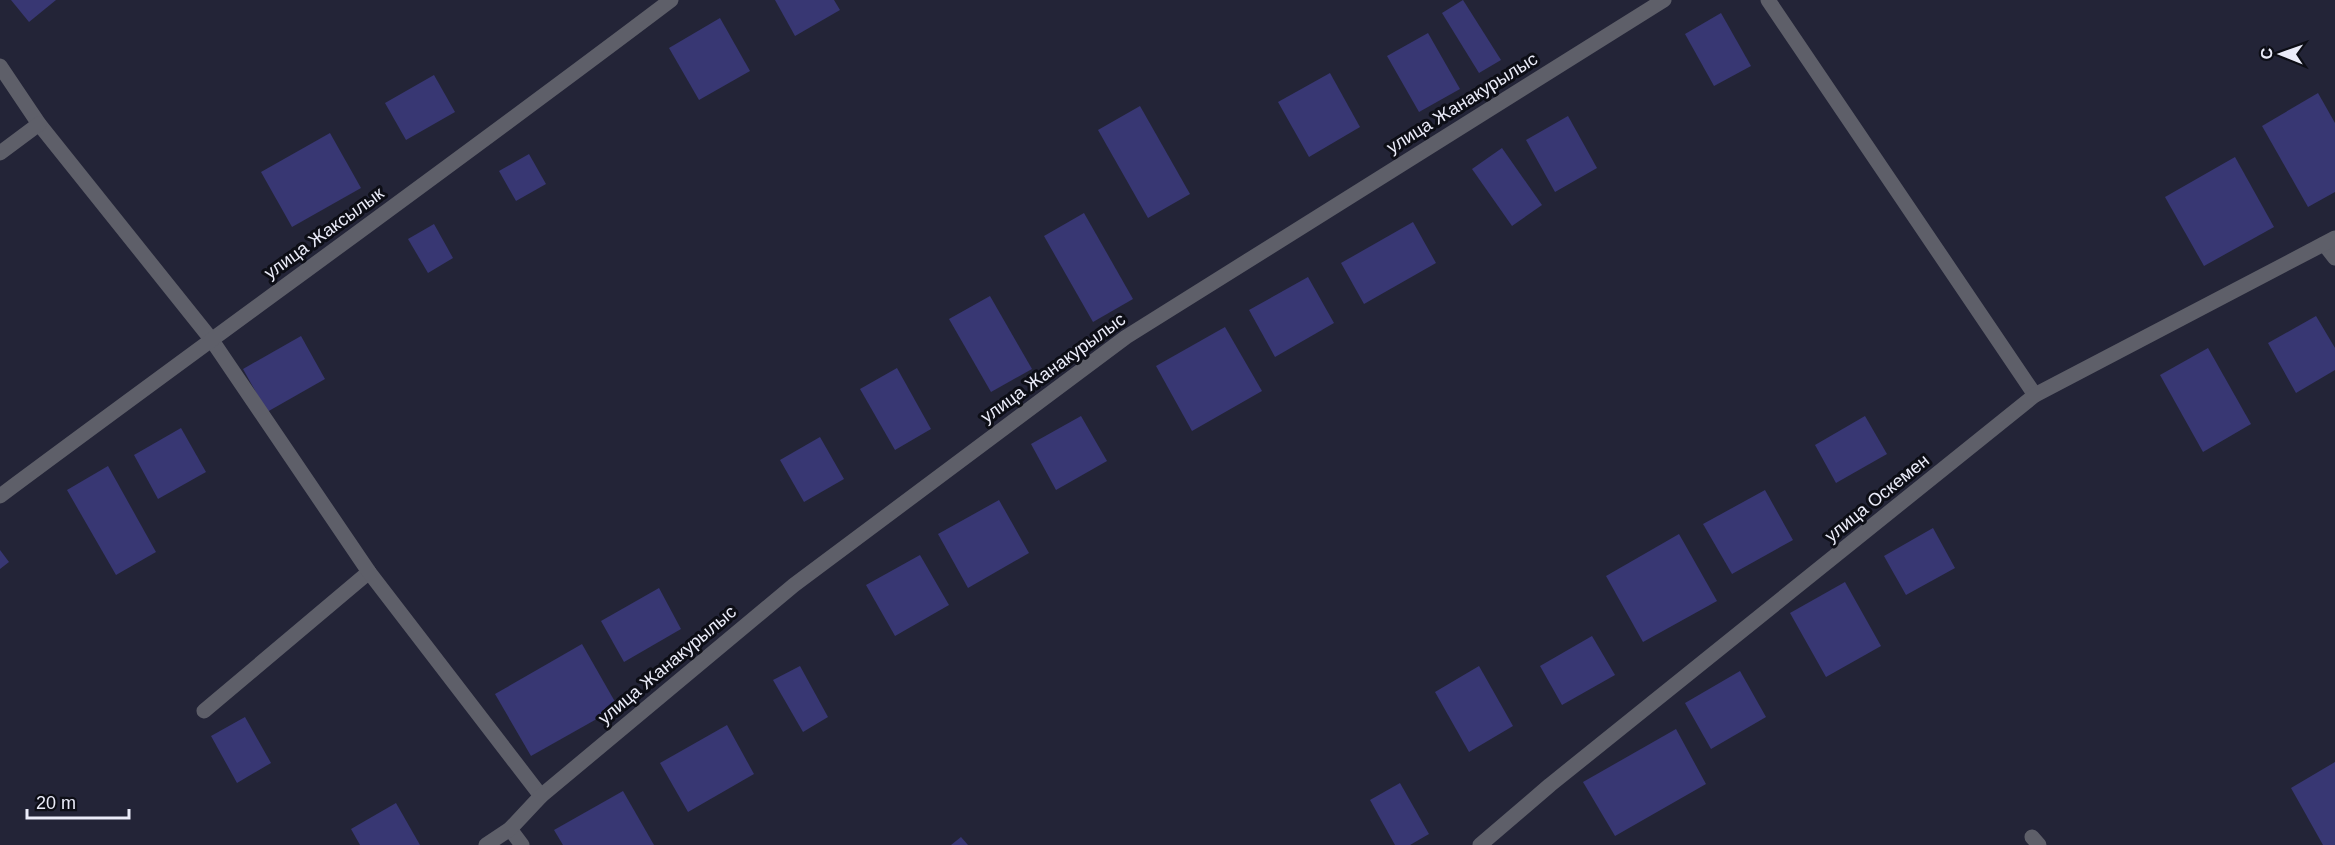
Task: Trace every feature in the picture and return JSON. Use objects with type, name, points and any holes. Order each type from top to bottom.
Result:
[{"type":"street","name":"улица Жаксылык","points":[[0,496],[211,339],[487,139],[671,0]]},
{"type":"street","name":"улица Жанакурылыс","points":[[486,845],[510,829],[541,796],[794,585],[1126,337],[1664,0]]},
{"type":"street","points":[[1775,3],[2035,395]]},
{"type":"street","points":[[0,66],[39,124],[211,339],[369,572],[541,796]]},
{"type":"street","points":[[0,153],[39,124]]},
{"type":"street","points":[[2329,241],[2335,258]]},
{"type":"street","name":"улица Оскемен","points":[[1480,845],[1550,785],[2035,395],[2329,241]]},
{"type":"street","points":[[204,711],[369,572]]},
{"type":"street","points":[[510,829],[522,845]]},
{"type":"building","points":[[11,0],[56,0],[29,22]]},
{"type":"building","points":[[775,0],[834,0],[840,10],[795,36]]},
{"type":"building","points":[[1463,0],[1501,60],[1479,73],[1442,13]]},
{"type":"building","points":[[1721,13],[1751,66],[1714,86],[1685,34]]},
{"type":"building","points":[[720,18],[750,71],[699,100],[669,48]]},
{"type":"building","points":[[1428,33],[1460,89],[1419,112],[1387,56]]},
{"type":"building","points":[[1330,73],[1360,127],[1309,157],[1278,102]]},
{"type":"building","points":[[434,75],[455,112],[406,140],[385,103]]},
{"type":"building","points":[[2318,93],[2335,123],[2335,192],[2308,207],[2262,126]]},
{"type":"building","points":[[1140,106],[1190,194],[1148,218],[1098,130]]},
{"type":"building","points":[[1568,116],[1597,168],[1555,192],[1526,140]]},
{"type":"building","points":[[330,133],[361,188],[292,227],[261,172]]},
{"type":"building","points":[[1502,148],[1542,205],[1512,226],[1472,169]]},
{"type":"building","points":[[529,154],[546,184],[516,201],[499,171]]},
{"type":"building","points":[[2235,157],[2274,227],[2204,266],[2165,197]]},
{"type":"building","points":[[1084,213],[1133,299],[1093,322],[1044,236]]},
{"type":"building","points":[[1413,222],[1436,263],[1364,304],[1341,263]]},
{"type":"building","points":[[434,224],[453,258],[428,273],[408,239]]},
{"type":"building","points":[[1308,277],[1334,323],[1275,357],[1249,310]]},
{"type":"building","points":[[990,296],[1032,369],[991,392],[949,319]]},
{"type":"building","points":[[2316,316],[2335,348],[2335,370],[2296,393],[2268,343]]},
{"type":"building","points":[[1225,327],[1262,391],[1192,431],[1156,366]]},
{"type":"building","points":[[301,336],[325,379],[267,412],[243,369]]},
{"type":"building","points":[[2208,348],[2251,424],[2203,452],[2160,375]]},
{"type":"building","points":[[897,368],[931,429],[895,450],[860,389]]},
{"type":"building","points":[[1081,416],[1107,461],[1056,490],[1031,444]]},
{"type":"building","points":[[1865,416],[1887,454],[1836,483],[1815,445]]},
{"type":"building","points":[[181,428],[206,472],[158,499],[134,455]]},
{"type":"building","points":[[820,437],[844,479],[804,502],[780,460]]},
{"type":"building","points":[[108,466],[156,552],[116,575],[67,490]]},
{"type":"building","points":[[1765,490],[1793,540],[1732,574],[1703,524]]},
{"type":"building","points":[[999,500],[1029,553],[968,588],[938,534]]},
{"type":"building","points":[[1933,528],[1955,568],[1906,595],[1884,556]]},
{"type":"building","points":[[1679,534],[1717,601],[1643,642],[1606,576]]},
{"type":"building","points":[[0,550],[9,562],[0,569]]},
{"type":"building","points":[[920,555],[949,605],[895,636],[866,585]]},
{"type":"building","points":[[1845,582],[1881,646],[1826,677],[1790,613]]},
{"type":"building","points":[[659,588],[681,629],[624,662],[601,621]]},
{"type":"building","points":[[1592,636],[1615,675],[1562,705],[1540,666]]},
{"type":"building","points":[[582,644],[618,707],[531,756],[495,694]]},
{"type":"building","points":[[800,666],[828,717],[803,732],[773,680]]},
{"type":"building","points":[[1479,666],[1513,726],[1469,752],[1435,692]]},
{"type":"building","points":[[1740,671],[1766,717],[1711,749],[1685,703]]},
{"type":"building","points":[[245,717],[271,763],[237,783],[211,736]]},
{"type":"building","points":[[727,725],[754,774],[688,812],[660,763]]},
{"type":"building","points":[[1676,729],[1706,784],[1615,836],[1583,782]]},
{"type":"building","points":[[2335,762],[2335,845],[2323,845],[2291,788]]},
{"type":"building","points":[[1400,783],[1429,834],[1410,845],[1395,845],[1370,800]]},
{"type":"building","points":[[623,791],[654,845],[563,845],[554,830]]},
{"type":"building","points":[[396,803],[420,845],[360,845],[351,829]]},
{"type":"building","points":[[961,837],[968,845],[951,845]]}]
